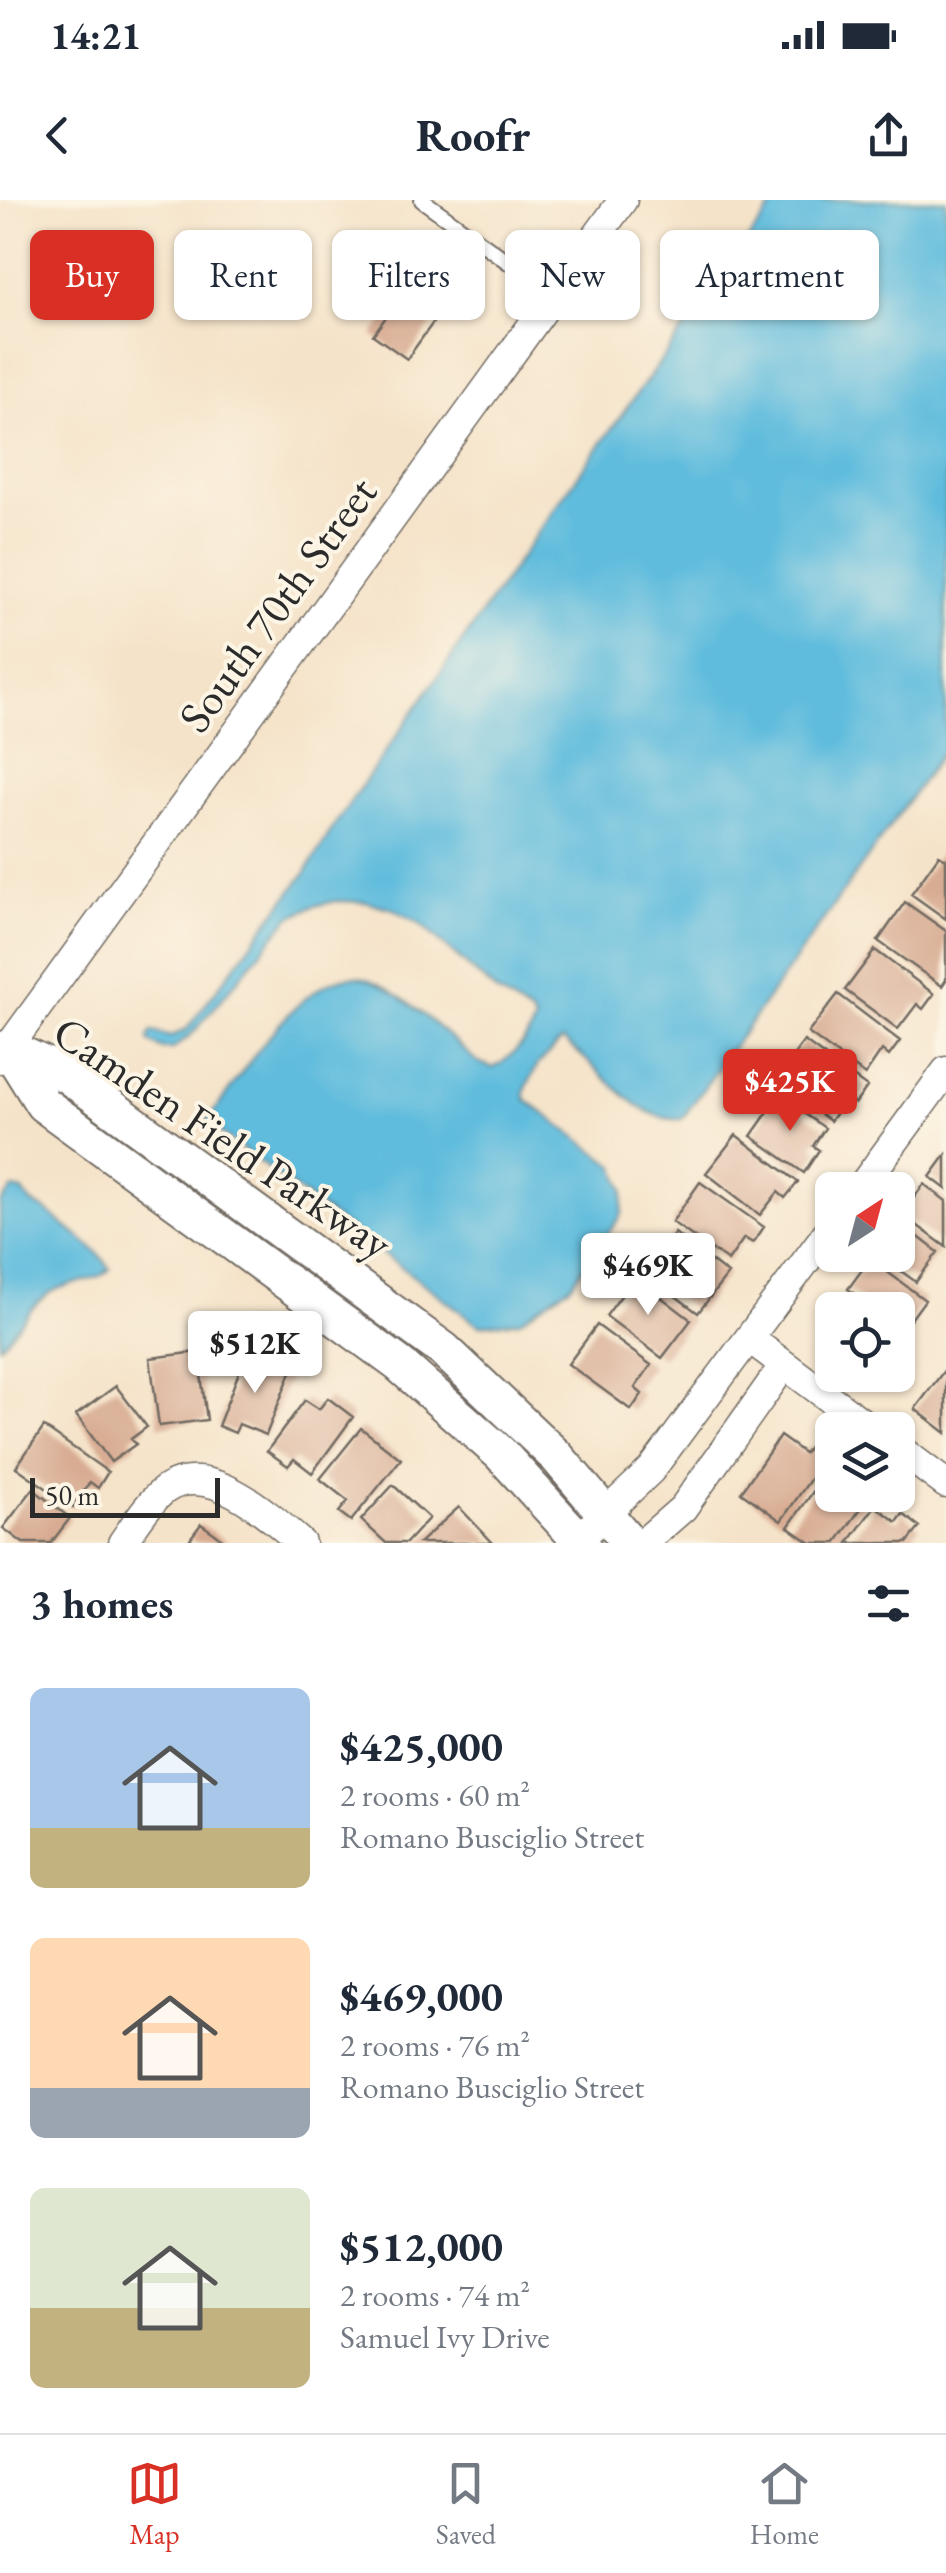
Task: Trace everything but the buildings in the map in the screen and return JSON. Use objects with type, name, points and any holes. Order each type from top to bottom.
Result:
[{"type":"street","name":"South 70th Street","points":[[601,230],[623,200]]},
{"type":"street","name":"South 70th Street","points":[[3,1049],[536,320]]},
{"type":"street","name":"Camden Field Parkway","points":[[3,1049],[67,1075],[444,1350],[519,1418],[630,1543]]},
{"type":"street","name":"Camden Field Parkway","points":[[3,1049],[43,1104],[399,1364],[500,1453],[578,1541]]},
{"type":"street","points":[[872,1172],[946,1071]]},
{"type":"street","points":[[578,1541],[650,1470],[815,1249]]},
{"type":"street","points":[[750,1339],[848,1412]]},
{"type":"street","points":[[643,1543],[682,1508],[784,1364]]},
{"type":"street","points":[[915,1461],[946,1484]]},
{"type":"street","points":[[122,1543],[166,1489],[195,1479],[227,1489],[264,1510],[301,1543]]},
{"type":"lane","points":[[422,200],[505,260]]},
{"type":"water","points":[[777,200],[946,200],[946,747],[682,1119],[665,1118],[633,1102],[562,1040],[538,1064],[524,1092],[526,1100],[615,1166],[624,1190],[622,1214],[571,1285],[519,1321],[479,1325],[206,1122],[293,1010],[336,980],[358,977],[386,988],[478,1062],[493,1068],[523,1042],[535,1021],[531,1014],[498,993],[419,923],[391,908],[336,901],[290,917],[194,1032],[173,1049],[149,1042],[149,1036],[152,1031],[170,1037],[186,1030],[306,872],[564,495],[690,320],[879,320],[879,230],[755,230]]},
{"type":"water","points":[[13,1189],[23,1191],[33,1204],[83,1240],[110,1269],[50,1293],[0,1346],[0,1203]]}]
